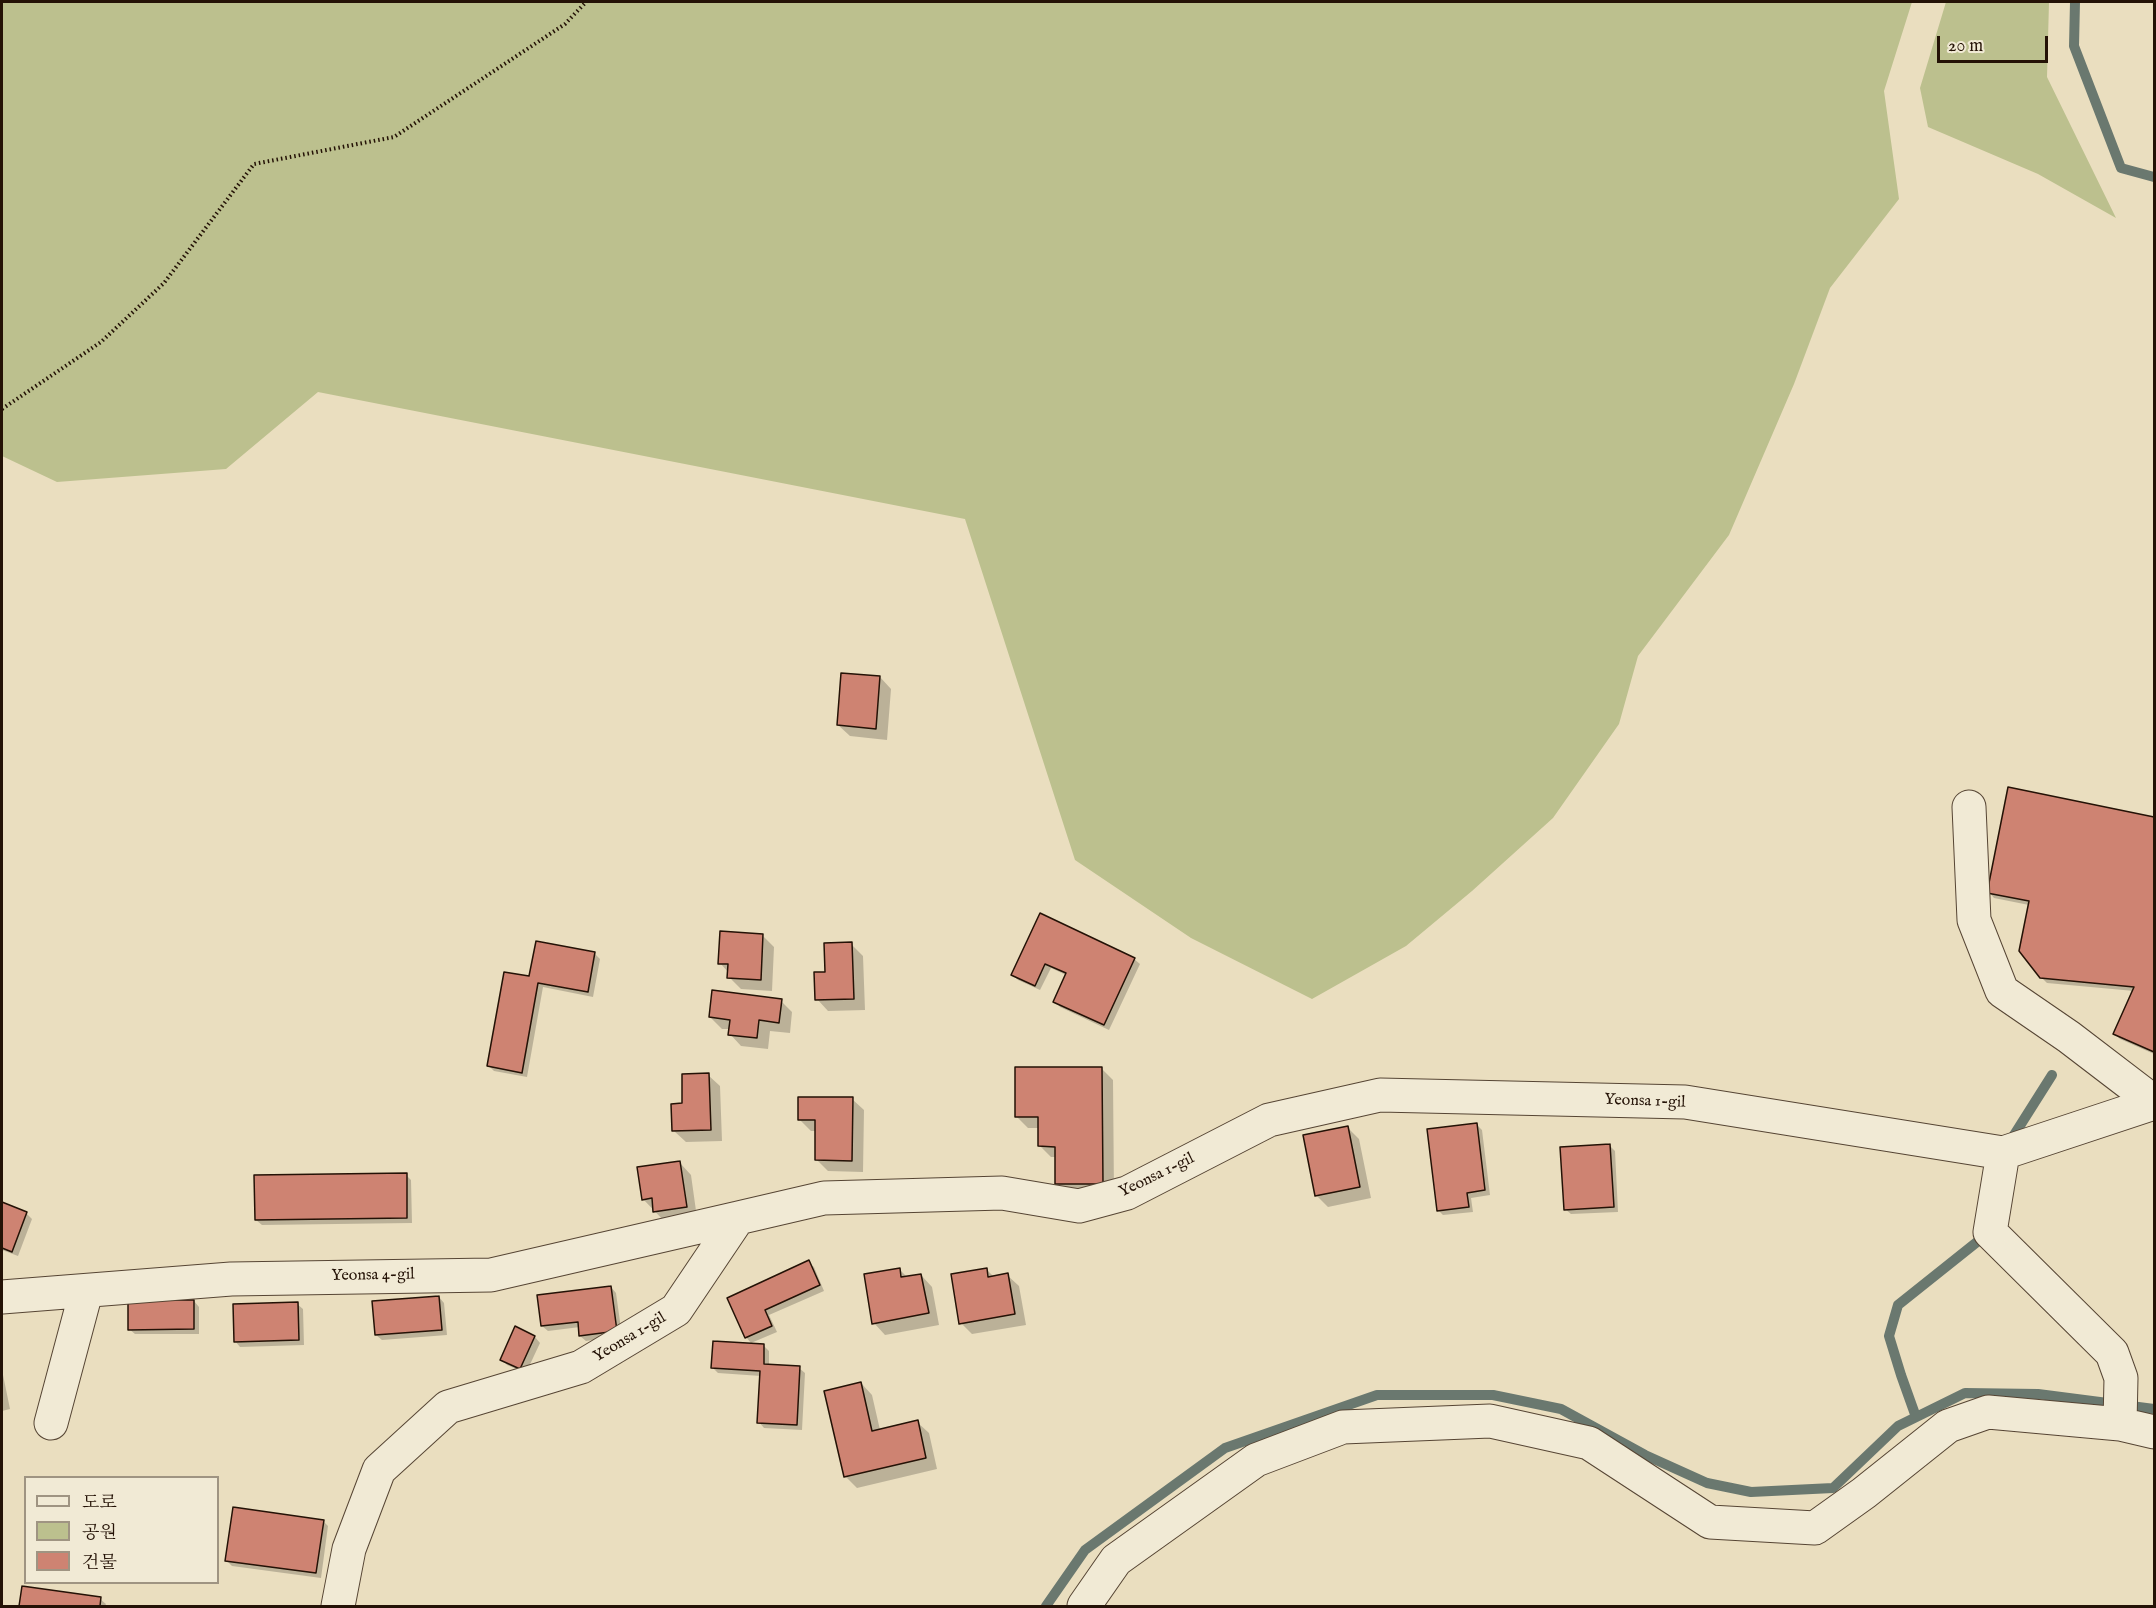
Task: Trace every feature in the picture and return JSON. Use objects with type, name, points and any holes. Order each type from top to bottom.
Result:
[{"type":"street","points":[[1969,807],[1974,920],[2002,991],[2069,1037],[2154,1102]]},
{"type":"street","name":"Yeonsa 1-gil","points":[[338,1606],[349,1549],[379,1470],[448,1407],[581,1367],[676,1310],[738,1218],[824,1197],[1002,1193],[1079,1206],[1127,1193],[1269,1120],[1380,1095],[1685,1102],[2003,1153],[2154,1102]]},
{"type":"street","points":[[2003,1153],[1990,1232],[2112,1353],[2121,1378],[2120,1424]]},
{"type":"street","name":"Yeonsa 4-gil","points":[[2,1298],[231,1279],[492,1275],[738,1218]]},
{"type":"street","points":[[51,1424],[86,1292]]},
{"type":"street","points":[[1084,1606],[1116,1560],[1256,1460],[1343,1427],[1490,1421],[1589,1443],[1710,1522],[1815,1528],[1864,1493],[1948,1426],[1988,1412],[2120,1424],[2154,1432]]},
{"type":"path","points":[[2,409],[101,342],[164,283],[254,164],[394,137],[565,24],[586,2]]},
{"type":"green space","points":[[2,2],[1912,2],[1884,91],[1899,199],[1830,288],[1794,384],[1729,535],[1638,656],[1619,724],[1553,818],[1472,891],[1406,946],[1312,999],[1191,938],[1075,860],[965,519],[318,392],[226,469],[57,482],[2,456]]},
{"type":"green space","points":[[1946,2],[2049,2],[2047,77],[2116,218],[2038,174],[1928,127],[1920,88]]},
{"type":"building","points":[[841,673],[880,676],[876,729],[837,725]]},
{"type":"building","points":[[2008,787],[2154,817],[2154,1052],[2113,1034],[2134,987],[2040,978],[2019,951],[2029,901],[1987,893]]},
{"type":"building","points":[[1040,913],[1135,958],[1104,1025],[1053,1002],[1066,973],[1045,964],[1035,986],[1011,975]]},
{"type":"building","points":[[720,931],[763,934],[761,980],[727,978],[728,964],[718,964]]},
{"type":"building","points":[[536,941],[595,952],[588,992],[538,983],[522,1073],[487,1066],[504,972],[529,976]]},
{"type":"building","points":[[852,942],[854,999],[815,1000],[814,972],[825,972],[824,943]]},
{"type":"building","points":[[712,990],[782,999],[779,1023],[759,1020],[757,1038],[728,1035],[730,1020],[709,1017]]},
{"type":"building","points":[[1015,1067],[1102,1067],[1103,1184],[1055,1184],[1055,1147],[1038,1146],[1038,1117],[1015,1117]]},
{"type":"building","points":[[709,1073],[711,1130],[672,1131],[671,1104],[682,1103],[682,1074]]},
{"type":"building","points":[[798,1097],[853,1097],[852,1161],[815,1160],[815,1120],[798,1120]]},
{"type":"building","points":[[1477,1123],[1485,1190],[1467,1193],[1469,1207],[1437,1211],[1427,1129]]},
{"type":"building","points":[[1348,1126],[1360,1187],[1315,1196],[1303,1135]]},
{"type":"building","points":[[1610,1144],[1614,1207],[1564,1210],[1560,1147]]},
{"type":"building","points":[[680,1161],[687,1207],[653,1212],[652,1198],[642,1200],[637,1167]]},
{"type":"building","points":[[407,1173],[407,1218],[255,1220],[254,1175]]},
{"type":"building","points":[[2,1202],[27,1212],[12,1252],[2,1248]]},
{"type":"building","points":[[809,1260],[820,1285],[765,1310],[772,1326],[745,1338],[727,1298]]},
{"type":"building","points":[[900,1268],[901,1277],[921,1274],[929,1313],[872,1324],[864,1274]]},
{"type":"building","points":[[987,1268],[988,1277],[1008,1273],[1015,1314],[959,1324],[951,1274]]},
{"type":"building","points":[[611,1286],[617,1331],[579,1336],[578,1322],[541,1326],[537,1295]]},
{"type":"building","points":[[439,1296],[442,1330],[375,1335],[372,1301]]},
{"type":"building","points":[[128,1300],[194,1300],[194,1329],[128,1330]]},
{"type":"building","points":[[298,1302],[299,1340],[234,1342],[233,1304]]},
{"type":"building","points":[[515,1326],[535,1336],[520,1369],[500,1360]]},
{"type":"building","points":[[713,1341],[764,1344],[764,1364],[800,1366],[797,1425],[757,1423],[760,1371],[711,1368]]},
{"type":"building","points":[[861,1382],[872,1431],[918,1420],[926,1458],[844,1477],[824,1391]]},
{"type":"building","points":[[233,1507],[324,1520],[316,1573],[225,1561]]},
{"type":"building","points":[[22,1586],[101,1597],[100,1606],[19,1606]]},
{"type":"waterway","points":[[2075,2],[2074,46],[2121,168],[2154,177]]},
{"type":"waterway","points":[[2009,1143],[2052,1075]]},
{"type":"waterway","points":[[1916,1417],[1889,1336],[1898,1305],[1987,1234]]},
{"type":"waterway","points":[[1046,1606],[1085,1550],[1225,1448],[1377,1395],[1493,1395],[1561,1409],[1645,1455],[1707,1483],[1751,1492],[1833,1488],[1898,1426],[1965,1393],[2038,1394],[2154,1409]]}]
